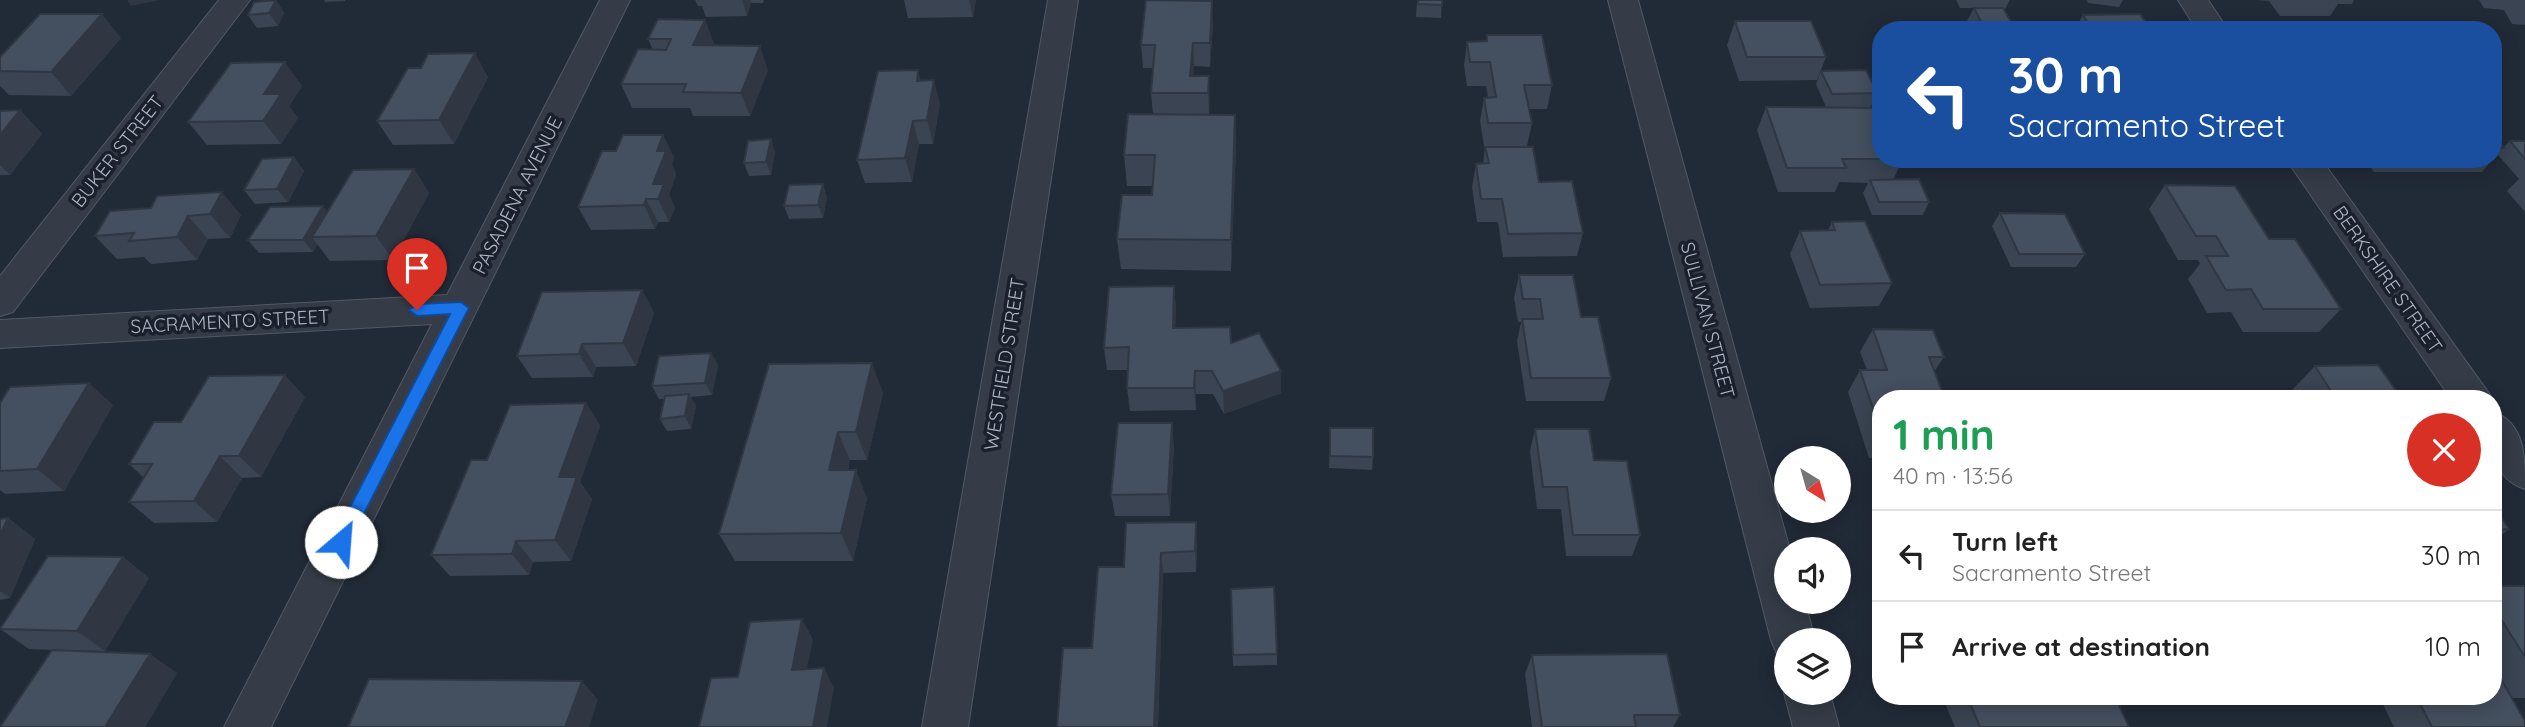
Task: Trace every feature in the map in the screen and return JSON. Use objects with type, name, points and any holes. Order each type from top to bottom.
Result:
[{"type":"street","name":"BUKER STREET","points":[[0,302],[234,0]]},
{"type":"street","name":"PASADENA AVENUE","points":[[247,727],[615,0]]},
{"type":"street","name":"WESTFIELD STREET","points":[[945,727],[1063,0]]},
{"type":"street","name":"SULLIVAN STREET","points":[[1623,0],[1790,628]]},
{"type":"street","points":[[2193,0],[2207,21]]},
{"type":"street","name":"BERKSHIRE STREET","points":[[2310,168],[2467,390]]},
{"type":"street","name":"SACRAMENTO STREET","points":[[0,334],[461,308]]},
{"type":"street","points":[[2502,439],[2525,472]]},
{"type":"street","points":[[1810,705],[1816,727]]},
{"type":"building","points":[[276,0],[269,13],[248,15],[254,2]]},
{"type":"building","points":[[1146,0],[1212,1],[1210,43],[1193,43],[1190,76],[1209,76],[1208,93],[1151,93],[1155,45],[1141,45]]},
{"type":"building","points":[[1418,0],[1442,0],[1442,5],[1418,4]]},
{"type":"building","points":[[1974,8],[2003,8],[2011,21],[1980,21]]},
{"type":"building","points":[[40,14],[102,14],[51,72],[0,71],[0,57]]},
{"type":"building","points":[[2140,14],[2145,21],[2087,21],[2083,15]]},
{"type":"building","points":[[658,19],[705,20],[693,45],[760,46],[741,93],[683,92],[686,84],[621,84],[638,49],[666,50],[671,39],[648,39]]},
{"type":"building","points":[[1735,21],[1811,21],[1826,57],[1747,57]]},
{"type":"building","points":[[1487,35],[1542,35],[1552,85],[1524,85],[1532,123],[1488,123],[1484,98],[1496,97],[1490,62],[1470,62],[1467,42],[1487,41]]},
{"type":"building","points":[[475,53],[439,120],[377,121],[408,68],[421,68],[428,54]]},
{"type":"building","points":[[285,62],[264,94],[281,94],[263,121],[188,122],[231,63]]},
{"type":"building","points":[[918,70],[917,81],[934,80],[927,120],[913,121],[905,158],[857,160],[878,71]]},
{"type":"building","points":[[1866,70],[1872,83],[1872,93],[1832,94],[1821,71]]},
{"type":"building","points":[[1766,107],[1872,108],[1872,159],[1842,159],[1846,168],[1787,168]]},
{"type":"building","points":[[20,110],[0,135],[0,111]]},
{"type":"building","points":[[1128,114],[1235,115],[1231,240],[1117,239],[1122,195],[1152,195],[1155,155],[1124,155]]},
{"type":"building","points":[[623,135],[663,135],[657,151],[666,151],[653,184],[664,184],[658,199],[646,199],[644,205],[578,207],[602,151],[616,151]]},
{"type":"building","points":[[771,139],[766,162],[744,163],[748,141]]},
{"type":"building","points":[[2510,141],[2525,141],[2525,159]]},
{"type":"building","points":[[1485,147],[1533,147],[1539,182],[1572,181],[1583,233],[1508,234],[1502,199],[1481,199],[1476,164],[1489,163]]},
{"type":"building","points":[[294,157],[277,189],[244,190],[262,159]]},
{"type":"building","points":[[414,169],[376,236],[312,237],[353,170]]},
{"type":"building","points":[[1919,179],[1929,202],[1879,202],[1870,180]]},
{"type":"building","points":[[823,184],[818,205],[784,206],[789,185]]},
{"type":"building","points":[[2165,185],[2235,186],[2269,239],[2295,239],[2341,309],[2263,309],[2251,289],[2226,290],[2206,256],[2228,256],[2216,236],[2196,236]]},
{"type":"building","points":[[222,192],[210,214],[188,216],[177,237],[129,241],[134,233],[95,236],[110,211],[151,208],[157,196]]},
{"type":"building","points":[[323,206],[303,240],[248,240],[270,207]]},
{"type":"building","points":[[2000,213],[2065,214],[2085,254],[2019,254]]},
{"type":"building","points":[[1865,221],[1892,283],[1820,285],[1800,231],[1835,230],[1832,222]]},
{"type":"building","points":[[1519,275],[1573,275],[1581,317],[1598,317],[1611,378],[1531,378],[1522,319],[1543,319],[1540,299],[1523,299]]},
{"type":"building","points":[[1174,286],[1173,328],[1230,327],[1231,343],[1259,333],[1281,371],[1223,391],[1212,371],[1195,371],[1194,388],[1127,388],[1129,347],[1104,348],[1109,287]]},
{"type":"building","points":[[642,290],[623,343],[582,344],[579,354],[517,356],[542,292]]},
{"type":"building","points":[[1873,329],[1933,330],[1944,357],[1929,357],[1942,390],[1872,390],[1872,405],[1860,370],[1887,370]]},
{"type":"building","points":[[711,353],[705,383],[652,386],[659,356]]},
{"type":"building","points":[[872,363],[856,432],[838,432],[829,470],[856,470],[841,533],[719,534],[769,364]]},
{"type":"building","points":[[2378,365],[2396,390],[2330,390],[2315,366]]},
{"type":"building","points":[[285,375],[239,456],[220,456],[194,501],[129,502],[152,464],[129,464],[154,422],[181,422],[209,376]]},
{"type":"building","points":[[89,383],[37,469],[0,471],[0,403],[10,387]]},
{"type":"building","points":[[689,394],[685,416],[660,419],[665,396]]},
{"type":"building","points":[[586,403],[559,477],[577,477],[555,540],[516,541],[512,554],[431,555],[471,460],[487,460],[510,405]]},
{"type":"building","points":[[1118,423],[1172,423],[1168,494],[1111,495]]},
{"type":"building","points":[[1330,428],[1373,428],[1373,457],[1330,456]]},
{"type":"building","points":[[1535,429],[1589,429],[1594,460],[1627,461],[1640,535],[1573,535],[1567,487],[1543,487]]},
{"type":"building","points":[[8,518],[0,535],[0,519]]},
{"type":"building","points":[[2502,519],[2509,529],[2502,529]]},
{"type":"building","points":[[1196,522],[1195,551],[1161,553],[1154,727],[1057,727],[1063,648],[1092,648],[1098,567],[1124,567],[1126,523]]},
{"type":"building","points":[[48,556],[123,557],[77,631],[0,629]]},
{"type":"building","points":[[2502,586],[2525,586],[2525,657],[2502,621]]},
{"type":"building","points":[[1274,587],[1277,654],[1233,655],[1231,589]]},
{"type":"building","points":[[802,619],[792,670],[824,668],[813,727],[699,727],[711,678],[738,677],[750,622]]},
{"type":"building","points":[[52,650],[150,654],[105,727],[0,727]]},
{"type":"building","points":[[1667,654],[1680,715],[1634,715],[1636,727],[1542,727],[1532,655]]},
{"type":"building","points":[[369,679],[582,681],[565,727],[348,727]]},
{"type":"building","points":[[2502,681],[2525,721],[2525,727],[2432,727],[2421,705],[2502,705]]},
{"type":"building","points":[[1971,705],[2119,705],[2129,727],[1980,727]]},
{"type":"route","points":[[341,542],[461,308],[417,310]]}]
